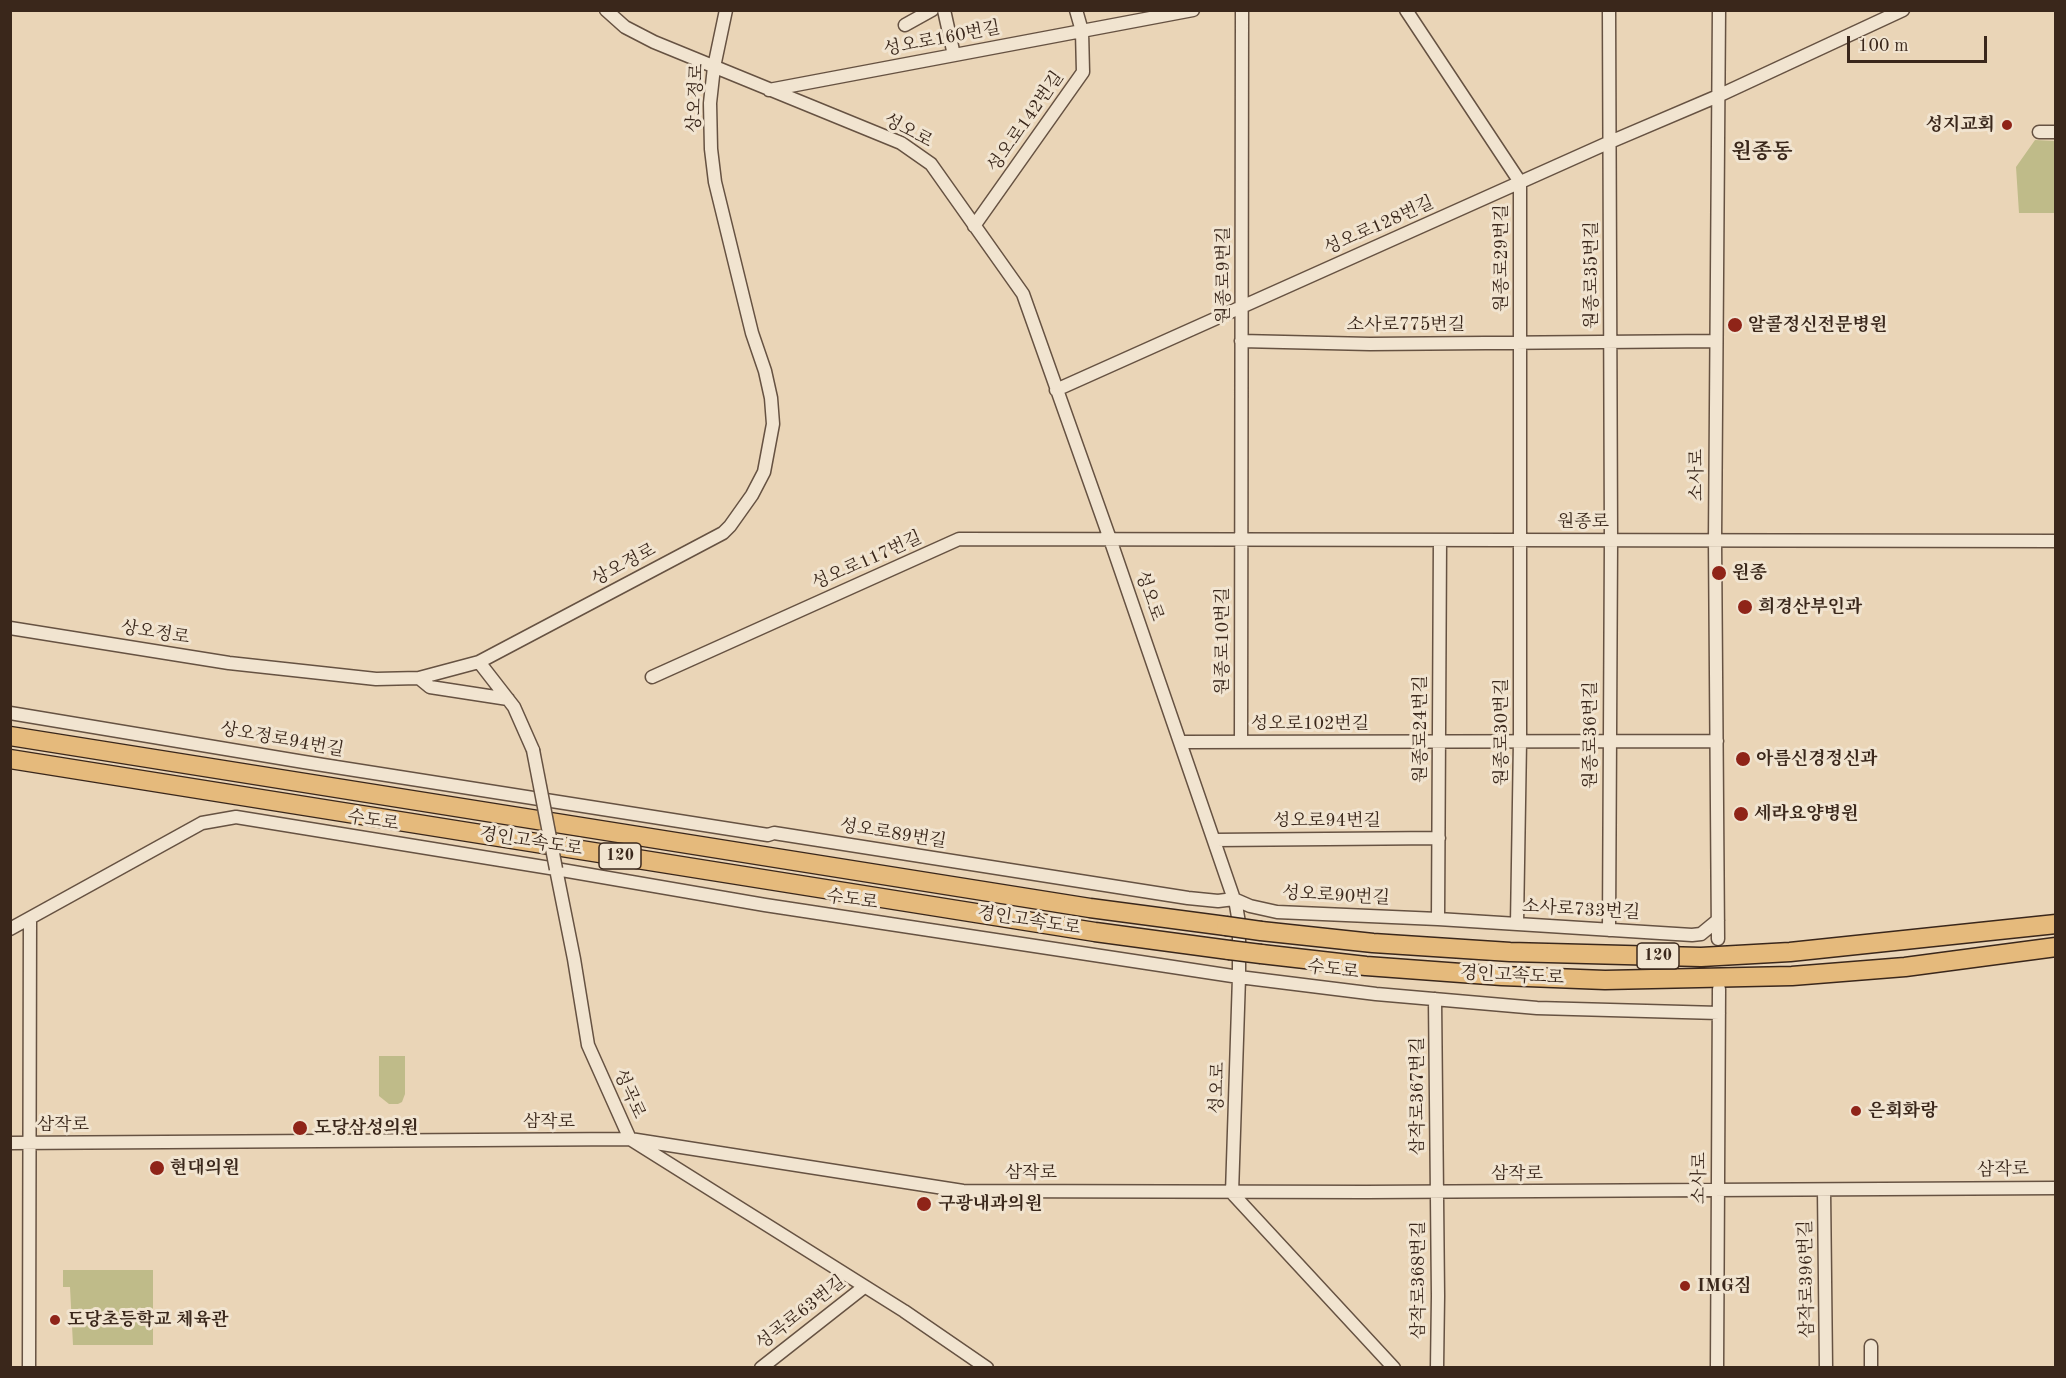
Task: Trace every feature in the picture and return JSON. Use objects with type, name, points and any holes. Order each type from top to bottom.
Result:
[{"type":"highway","name":"경인고속도로","points":[[10,736],[1090,908],[1372,944],[1510,952],[1701,957],[1790,952],[2055,924]]},
{"type":"highway","name":"경인고속도로","points":[[10,759],[1083,930],[1366,966],[1605,980],[1792,976],[1905,967],[2055,947]]},
{"type":"street","name":"성오로","points":[[606,10],[634,32],[768,90],[901,143],[931,164],[1023,294],[1234,898],[1239,923],[1239,977],[1232,1193]]},
{"type":"street","name":"상오정로","points":[[10,628],[229,663],[376,679],[419,678],[479,662],[723,533],[752,495],[764,472],[773,424],[771,398],[765,371],[752,333],[715,182],[711,149],[714,67],[726,10]]},
{"type":"street","points":[[905,25],[932,10]]},
{"type":"street","points":[[944,10],[954,55]]},
{"type":"street","name":"성오로142번길","points":[[974,226],[1083,72],[1082,31],[1076,10]]},
{"type":"street","name":"성오로160번길","points":[[768,90],[1193,10]]},
{"type":"street","name":"원종로9번길","points":[[1241,539],[1242,10]]},
{"type":"street","name":"원종로29번길","points":[[1406,10],[1520,182],[1520,540]]},
{"type":"street","name":"원종로35번길","points":[[1609,10],[1611,540]]},
{"type":"street","name":"소사로","points":[[1719,10],[1715,540],[1719,939]]},
{"type":"street","name":"성오로128번길","points":[[1056,390],[1718,96],[1903,10]]},
{"type":"street","points":[[2039,132],[2055,132]]},
{"type":"street","name":"소사로775번길","points":[[1241,341],[1370,344],[1716,341]]},
{"type":"street","name":"성오로117번길","points":[[652,677],[959,539],[1110,539]]},
{"type":"street","name":"원종로","points":[[1110,539],[2055,541]]},
{"type":"street","name":"원종로10번길","points":[[1240,742],[1241,539]]},
{"type":"street","name":"원종로24번길","points":[[1437,919],[1440,540]]},
{"type":"street","name":"원종로30번길","points":[[1517,924],[1520,540]]},
{"type":"street","name":"원종로36번길","points":[[1609,930],[1611,540]]},
{"type":"street","name":"성곡로","points":[[479,662],[514,707],[533,750],[574,959],[588,1045],[630,1139],[931,1329],[987,1368]]},
{"type":"street","points":[[419,678],[430,687],[508,699]]},
{"type":"street","name":"상오정로94번길","points":[[10,713],[547,800]]},
{"type":"street","name":"성오로102번길","points":[[1181,742],[1717,741]]},
{"type":"street","name":"성오로89번길","points":[[547,800],[1188,898],[1218,901],[1234,898]]},
{"type":"street","name":"수도로","points":[[10,929],[202,823],[236,818],[765,905],[1239,977],[1537,1008],[1719,1013]]},
{"type":"street","name":"성오로94번길","points":[[1215,840],[1439,838]]},
{"type":"street","name":"성오로90번길","points":[[1234,898],[1250,906],[1277,912],[1437,919]]},
{"type":"street","points":[[29,1368],[30,918]]},
{"type":"street","name":"소사로733번길","points":[[1437,919],[1692,935],[1701,934],[1718,920]]},
{"type":"street","name":"소사로","points":[[1717,1368],[1719,988]]},
{"type":"street","name":"삼작로367번길","points":[[1435,999],[1436,1192]]},
{"type":"street","name":"삼작로","points":[[10,1143],[630,1139],[963,1191],[1232,1193],[2055,1188]]},
{"type":"street","name":"삼작로396번길","points":[[1824,1190],[1826,1368]]},
{"type":"street","name":"삼작로368번길","points":[[1436,1192],[1437,1368]]},
{"type":"street","points":[[1232,1193],[1394,1368]]},
{"type":"street","name":"성곡로63번길","points":[[761,1368],[864,1287]]},
{"type":"street","points":[[1871,1346],[1871,1368]]},
{"type":"shaded area","points":[[2035,140],[2055,141],[2055,213],[2019,213],[2016,167]]},
{"type":"shaded area","points":[[379,1056],[405,1056],[405,1094],[402,1102],[398,1104],[389,1104],[379,1096]]},
{"type":"shaded area","points":[[63,1270],[153,1270],[153,1345],[73,1345],[70,1287],[63,1287]]},
{"type":"place","name":"성지교회","points":[[2007,125]]},
{"type":"place","name":"알콜정신전문병원","points":[[1735,325]]},
{"type":"place","name":"원종","points":[[1719,573]]},
{"type":"place","name":"희경산부인과","points":[[1745,607]]},
{"type":"place","name":"아름신경정신과","points":[[1743,759]]},
{"type":"place","name":"세라요양병원","points":[[1741,814]]},
{"type":"place","name":"은회화랑","points":[[1856,1111]]},
{"type":"place","name":"도당삼성의원","points":[[300,1128]]},
{"type":"place","name":"현대의원","points":[[157,1168]]},
{"type":"place","name":"구광내과의원","points":[[924,1204]]},
{"type":"place","name":"IMG짐","points":[[1685,1286]]},
{"type":"place","name":"도당초등학교 체육관","points":[[55,1320]]},
{"type":"district","name":"원종동","points":[[1762,152]]}]
